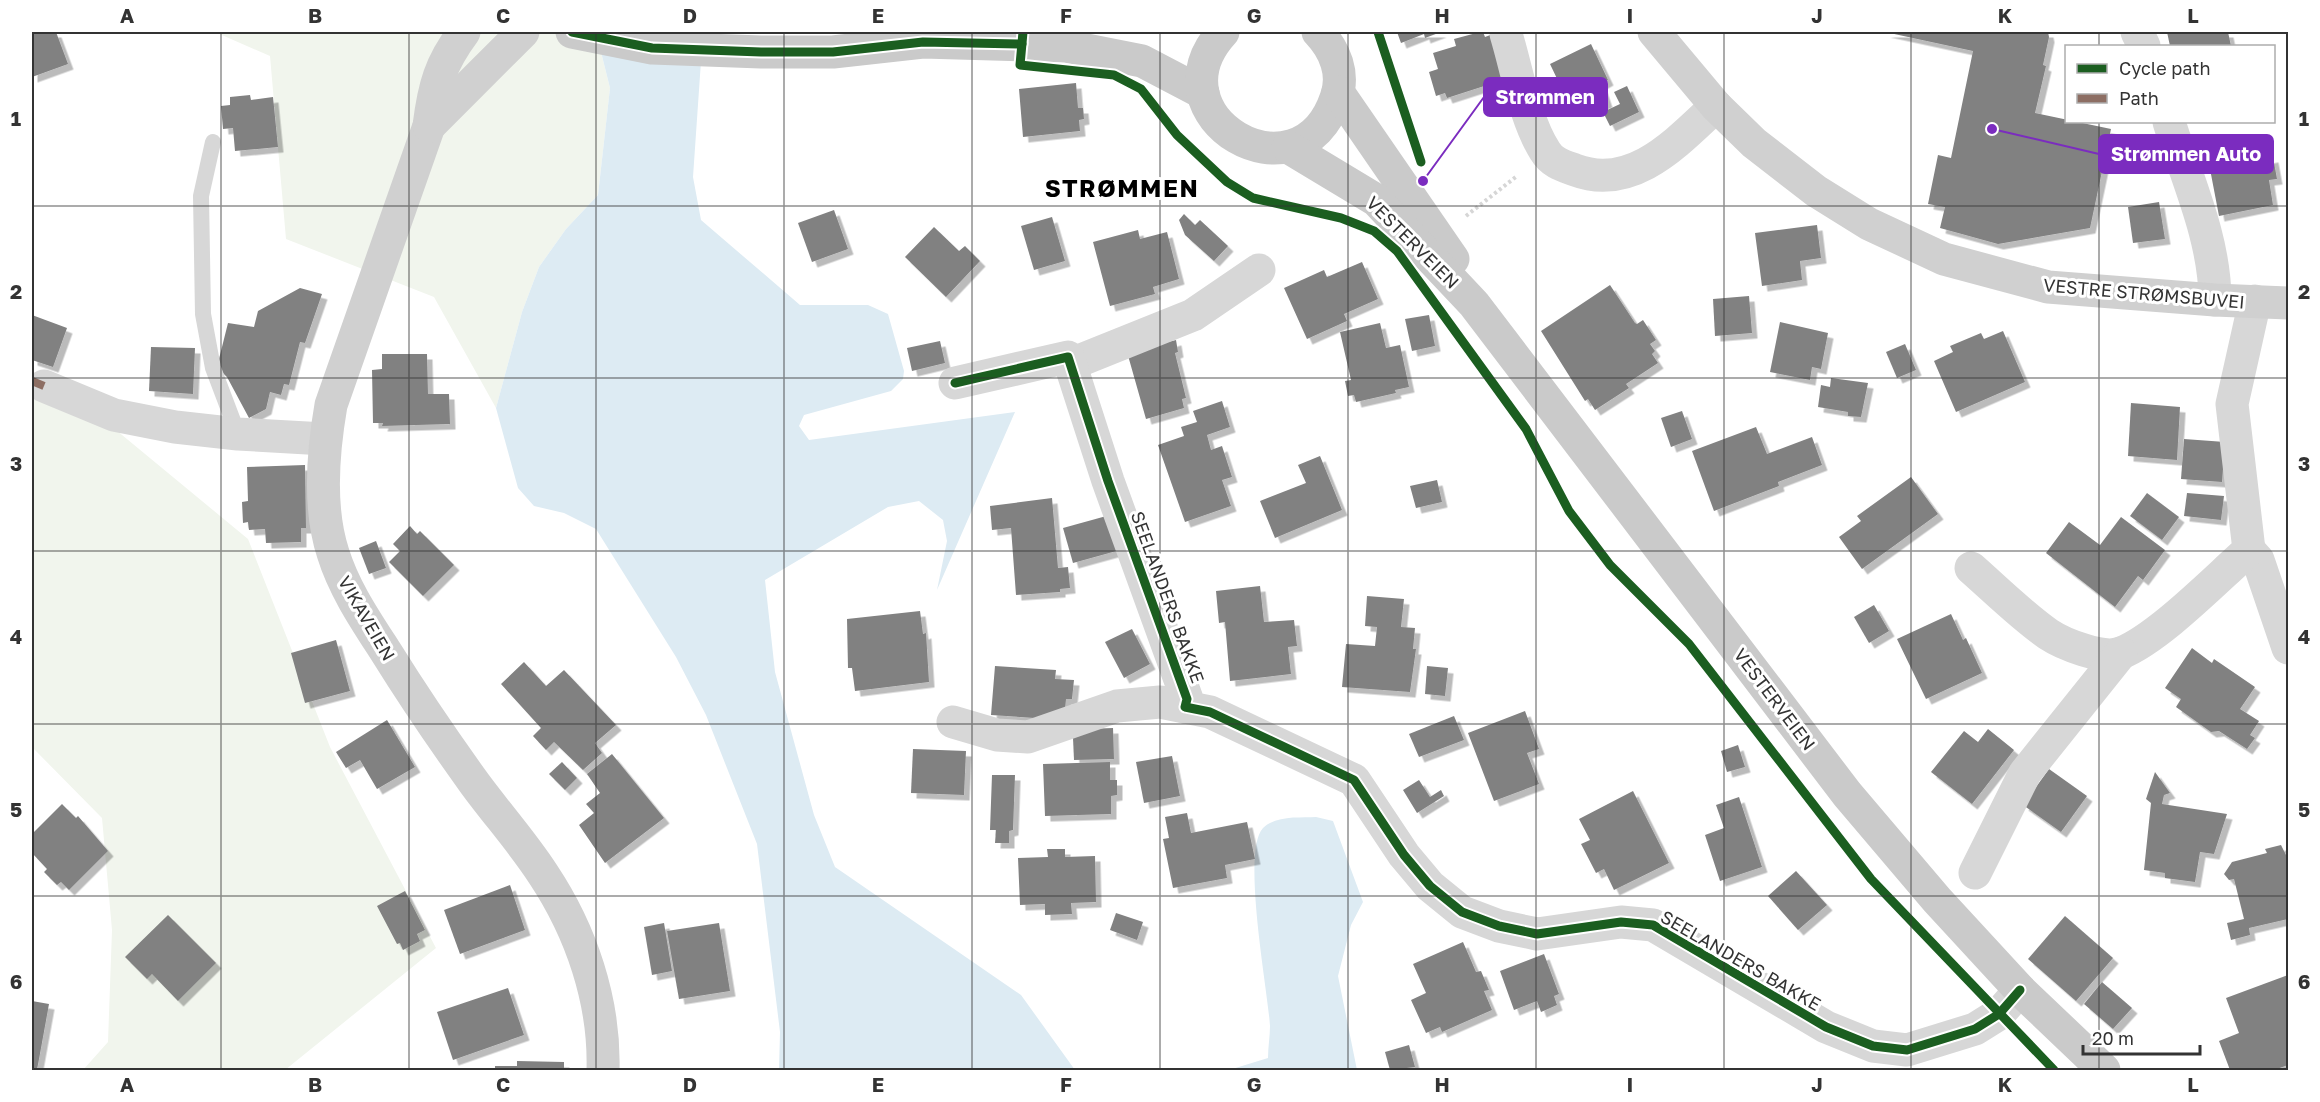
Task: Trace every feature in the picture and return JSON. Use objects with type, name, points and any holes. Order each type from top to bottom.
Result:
[{"type":"main road","name":"VIKAVEIEN","points":[[464,32],[443,62],[434,88],[429,126],[342,367],[331,405],[325,439],[326,514],[332,551],[342,578],[407,686],[476,784],[543,873],[564,908],[582,949],[598,1003],[604,1051],[603,1071]]},
{"type":"main road","name":"VIKAVEIEN","points":[[429,126],[523,32]]},
{"type":"main road","points":[[572,32],[652,48],[720,51],[833,52],[923,42],[1066,46],[1142,61],[1203,93]]},
{"type":"main road","points":[[1223,32],[1206,57],[1202,75],[1203,93],[1211,114],[1225,132],[1244,143],[1265,149],[1288,147],[1306,139],[1321,127],[1332,111],[1338,92],[1339,76],[1326,36]]},
{"type":"main road","name":"VESTRE STRØMSBUVEI","points":[[1654,32],[1716,106],[1754,142],[1815,191],[1869,224],[1944,259],[2048,287],[2215,300],[2289,303]]},
{"type":"main road","name":"VESTERVEIEN","points":[[1338,92],[1450,254],[1474,304]]},
{"type":"main road","name":"VESTERVEIEN","points":[[1288,147],[1376,200],[1474,304],[1847,794],[1936,900],[2020,990],[2104,1071]]},
{"type":"street","points":[[1506,34],[1536,134],[1546,154],[1556,163],[1589,176],[1623,175],[1658,159],[1716,106]]},
{"type":"street","points":[[2169,123],[2207,240],[2215,284],[2215,300]]},
{"type":"street","points":[[955,383],[1068,357],[1071,364],[1192,315],[1259,270]]},
{"type":"street","points":[[2255,302],[2232,404],[2249,550],[2258,560],[2289,648]]},
{"type":"street","name":"SEELANDERS BAKKE","points":[[1071,364],[1108,482],[1187,699],[1185,707],[1210,712],[1354,780],[1404,855],[1430,886],[1462,912],[1498,926],[1537,934],[1621,922],[1653,925],[1826,1027],[1873,1046],[1907,1050],[1975,1029],[1999,1014],[2020,990]]},
{"type":"street","points":[[44,386],[114,415],[175,427],[238,434],[325,439]]},
{"type":"street","points":[[1971,568],[2049,634],[2080,650],[2112,655],[2121,653],[2152,635],[2249,550]]},
{"type":"street","points":[[1975,873],[2025,773],[2121,653]]},
{"type":"street","points":[[953,722],[997,735],[1028,736],[1117,705],[1160,702],[1185,707]]},
{"type":"lane","points":[[213,142],[201,196],[203,315],[213,368],[238,434]]},
{"type":"path","points":[[1465,218],[1546,154]]},
{"type":"shaded area","points":[[215,32],[596,32],[610,88],[598,195],[566,229],[539,267],[522,312],[496,408],[434,297],[286,239],[270,56]]},
{"type":"shaded area","points":[[596,32],[703,32],[693,177],[701,220],[800,305],[868,305],[888,314],[904,371],[903,379],[891,391],[804,415],[799,426],[809,440],[1015,412],[937,590],[947,541],[943,520],[919,501],[888,507],[765,580],[775,672],[814,815],[835,867],[1021,995],[1075,1070],[779,1070],[780,1032],[757,844],[706,715],[676,657],[596,529],[564,513],[534,506],[518,488],[496,408],[522,312],[539,267],[566,229],[598,195],[610,88]]},
{"type":"shaded area","points":[[32,379],[116,430],[248,539],[330,747],[436,948],[285,1070],[83,1070],[108,1042],[112,930],[102,818],[32,747]]},
{"type":"shaded area","points":[[1316,817],[1333,821],[1363,902],[1351,925],[1338,976],[1357,1070],[1229,1070],[1268,1058],[1270,1026],[1255,892],[1257,842],[1263,828],[1275,821]]},
{"type":"building","points":[[32,32],[56,32],[68,64],[32,77]]},
{"type":"building","points":[[1397,32],[1441,32],[1425,38],[1424,34],[1401,43]]},
{"type":"building","points":[[1483,32],[1485,37],[1493,34],[1506,79],[1447,98],[1445,93],[1436,96],[1429,72],[1438,69],[1433,53],[1456,46],[1454,39]]},
{"type":"building","points":[[1885,32],[2048,32],[2043,65],[2046,66],[2035,113],[2065,119],[2065,123],[2082,123],[2111,129],[2090,228],[1998,244],[1940,228],[1945,207],[1928,204],[1938,155],[1951,158],[1973,51]]},
{"type":"building","points":[[2167,32],[2228,32],[2231,45],[2170,45]]},
{"type":"building","points":[[1591,44],[1608,80],[1601,84],[1607,102],[1598,106],[1595,100],[1572,110],[1550,64]]},
{"type":"building","points":[[1076,83],[1078,108],[1083,108],[1084,119],[1079,120],[1080,131],[1023,137],[1019,89]]},
{"type":"building","points":[[1627,86],[1639,112],[1610,126],[1603,112],[1620,104],[1614,92]]},
{"type":"building","points":[[250,95],[251,100],[273,97],[278,147],[235,151],[233,128],[223,129],[221,106],[230,105],[230,97]]},
{"type":"building","points":[[2273,157],[2277,179],[2269,180],[2273,205],[2219,216],[2210,169]]},
{"type":"building","points":[[2159,202],[2165,239],[2133,243],[2128,207]]},
{"type":"building","points":[[834,210],[848,249],[812,262],[798,223]]},
{"type":"building","points":[[1184,214],[1195,225],[1200,220],[1228,246],[1214,261],[1185,235],[1179,220]]},
{"type":"building","points":[[1052,217],[1065,261],[1034,270],[1021,226]]},
{"type":"building","points":[[1817,225],[1821,258],[1800,261],[1802,280],[1762,286],[1755,233]]},
{"type":"building","points":[[934,227],[959,251],[965,246],[980,261],[946,297],[905,257]]},
{"type":"building","points":[[1138,230],[1140,239],[1167,232],[1179,279],[1153,287],[1155,294],[1110,306],[1093,242]]},
{"type":"building","points":[[1362,262],[1378,299],[1344,314],[1347,321],[1307,339],[1284,288],[1324,270],[1327,277]]},
{"type":"building","points":[[1610,285],[1635,323],[1643,320],[1656,340],[1650,344],[1655,351],[1652,354],[1658,363],[1626,384],[1629,388],[1595,410],[1588,399],[1585,401],[1541,331]]},
{"type":"building","points":[[300,288],[322,294],[305,343],[300,342],[289,385],[284,384],[281,395],[270,392],[266,409],[249,418],[227,377],[217,367],[228,323],[254,327],[258,311]]},
{"type":"building","points":[[1749,296],[1752,333],[1715,336],[1713,299]]},
{"type":"building","points":[[32,315],[67,328],[53,367],[32,360]]},
{"type":"building","points":[[1429,315],[1435,346],[1412,351],[1405,319]]},
{"type":"building","points":[[1780,322],[1828,333],[1821,369],[1812,367],[1810,380],[1770,372]]},
{"type":"building","points":[[1380,323],[1386,348],[1400,345],[1409,387],[1395,390],[1396,393],[1356,402],[1354,395],[1348,396],[1345,381],[1351,380],[1340,332]]},
{"type":"building","points":[[2003,331],[2025,382],[1956,412],[1934,361],[1953,352],[1950,346],[1981,333],[1984,339]]},
{"type":"building","points":[[1176,340],[1178,352],[1175,353],[1186,398],[1182,399],[1184,408],[1146,419],[1127,352]]},
{"type":"building","points":[[940,341],[945,363],[912,371],[907,348]]},
{"type":"building","points":[[1905,344],[1916,370],[1897,378],[1886,352]]},
{"type":"building","points":[[151,347],[195,348],[193,394],[149,391]]},
{"type":"building","points":[[382,354],[427,354],[428,394],[449,394],[450,424],[382,426],[383,423],[373,423],[372,370],[382,369]]},
{"type":"building","points":[[1831,378],[1868,383],[1861,417],[1848,416],[1848,412],[1818,407],[1821,385],[1830,387]]},
{"type":"building","points":[[1222,401],[1230,427],[1207,435],[1211,450],[1222,446],[1232,477],[1222,480],[1231,506],[1185,522],[1158,445],[1184,436],[1181,427],[1197,422],[1193,411]]},
{"type":"building","points":[[2131,403],[2180,407],[2177,460],[2128,456]]},
{"type":"building","points":[[1682,411],[1692,439],[1671,447],[1661,418]]},
{"type":"building","points":[[1756,427],[1767,454],[1812,437],[1822,465],[1778,482],[1779,486],[1714,511],[1692,451]]},
{"type":"building","points":[[2184,439],[2225,442],[2222,482],[2181,479]]},
{"type":"building","points":[[1320,456],[1342,510],[1275,538],[1260,501],[1306,483],[1298,465]]},
{"type":"building","points":[[305,465],[306,528],[301,528],[301,542],[266,543],[265,529],[249,530],[248,522],[243,523],[242,502],[248,501],[247,467]]},
{"type":"building","points":[[1911,477],[1938,514],[1862,569],[1839,537],[1861,521],[1857,516]]},
{"type":"building","points":[[1437,480],[1442,502],[1416,508],[1410,486]]},
{"type":"building","points":[[2147,493],[2179,517],[2162,540],[2130,516]]},
{"type":"building","points":[[2187,493],[2224,496],[2221,520],[2184,516]]},
{"type":"building","points":[[1052,498],[1058,568],[1068,567],[1070,588],[1060,589],[1060,592],[1016,595],[1011,528],[992,530],[990,506]]},
{"type":"building","points":[[1110,515],[1120,550],[1073,563],[1063,528]]},
{"type":"building","points":[[2121,517],[2165,550],[2143,580],[2138,576],[2115,607],[2046,553],[2069,522],[2100,545]]},
{"type":"building","points":[[410,526],[417,534],[420,531],[454,565],[423,596],[389,562],[400,551],[393,544]]},
{"type":"building","points":[[376,541],[386,568],[369,574],[359,548]]},
{"type":"building","points":[[1260,586],[1264,622],[1294,620],[1297,646],[1288,647],[1291,674],[1230,681],[1225,622],[1219,623],[1216,591]]},
{"type":"building","points":[[1367,596],[1404,599],[1401,627],[1415,628],[1413,649],[1416,649],[1410,692],[1342,687],[1346,644],[1375,646],[1377,627],[1365,626]]},
{"type":"building","points":[[1874,605],[1889,631],[1869,643],[1854,617]]},
{"type":"building","points":[[920,611],[923,634],[926,633],[929,682],[855,691],[852,668],[848,668],[847,619]]},
{"type":"building","points":[[1951,614],[1963,640],[1966,638],[1982,673],[1926,699],[1897,639]]},
{"type":"building","points":[[1132,629],[1150,664],[1124,678],[1105,642]]},
{"type":"building","points":[[336,640],[350,691],[305,703],[291,653]]},
{"type":"building","points":[[2192,648],[2212,663],[2214,659],[2255,687],[2240,709],[2259,721],[2250,735],[2255,738],[2247,749],[2219,731],[2211,732],[2176,707],[2181,699],[2165,688]]},
{"type":"building","points":[[524,662],[546,686],[564,670],[616,725],[595,743],[602,753],[583,770],[554,742],[546,750],[533,736],[541,728],[501,684]]},
{"type":"building","points":[[995,666],[1056,670],[1055,679],[1074,680],[1072,699],[1066,699],[1064,720],[991,715]]},
{"type":"building","points":[[1427,666],[1448,668],[1445,696],[1425,694]]},
{"type":"building","points":[[1525,711],[1539,749],[1527,753],[1539,784],[1494,801],[1468,733]]},
{"type":"building","points":[[1454,716],[1464,740],[1419,757],[1409,734]]},
{"type":"building","points":[[387,720],[415,767],[377,789],[360,760],[346,768],[336,752]]},
{"type":"building","points":[[1113,728],[1114,759],[1074,760],[1073,738],[1086,729]]},
{"type":"building","points":[[1988,729],[2014,750],[1972,804],[1931,772],[1964,731],[1978,742]]},
{"type":"building","points":[[1738,745],[1745,767],[1727,772],[1721,751]]},
{"type":"building","points":[[913,749],[966,751],[964,795],[911,793]]},
{"type":"building","points":[[612,754],[664,818],[605,863],[579,825],[594,813],[586,804],[600,793],[587,774]]},
{"type":"building","points":[[1172,756],[1180,796],[1144,803],[1136,762]]},
{"type":"building","points":[[562,762],[577,778],[565,790],[549,774]]},
{"type":"building","points":[[1110,762],[1110,780],[1117,780],[1117,795],[1111,796],[1111,814],[1045,816],[1043,764]]},
{"type":"building","points":[[2049,769],[2087,796],[2061,832],[2023,805]]},
{"type":"building","points":[[2155,772],[2170,793],[2164,795],[2162,804],[2227,814],[2214,854],[2200,852],[2195,882],[2165,878],[2165,873],[2144,870],[2151,803],[2146,799]]},
{"type":"building","points":[[992,775],[1015,775],[1013,830],[1009,831],[1009,843],[995,843],[996,830],[990,830]]},
{"type":"building","points":[[1419,780],[1430,797],[1441,790],[1444,796],[1417,813],[1403,790]]},
{"type":"building","points":[[1633,791],[1669,863],[1614,890],[1604,869],[1596,873],[1581,844],[1590,840],[1579,819]]},
{"type":"building","points":[[1739,797],[1762,867],[1720,881],[1705,835],[1724,828],[1716,805]]},
{"type":"building","points":[[62,804],[76,818],[78,816],[108,851],[69,890],[61,882],[57,885],[44,872],[47,869],[32,853],[32,834]]},
{"type":"building","points":[[1187,813],[1191,833],[1247,822],[1255,859],[1225,865],[1227,878],[1173,888],[1163,839],[1169,838],[1165,817]]},
{"type":"building","points":[[2281,845],[2286,855],[2288,854],[2288,919],[2249,928],[2250,935],[2231,940],[2227,923],[2244,919],[2234,879],[2229,880],[2224,874],[2232,862],[2267,853],[2265,849]]},
{"type":"building","points":[[1047,849],[1065,849],[1065,857],[1095,856],[1096,902],[1071,903],[1072,914],[1045,915],[1045,904],[1020,905],[1018,858],[1048,857]]},
{"type":"building","points":[[1796,871],[1827,905],[1798,930],[1768,896]]},
{"type":"building","points":[[510,885],[525,930],[460,954],[444,910]]},
{"type":"building","points":[[405,891],[425,930],[417,934],[420,941],[403,950],[400,943],[397,944],[377,906]]},
{"type":"building","points":[[1116,913],[1143,922],[1137,940],[1110,930]]},
{"type":"building","points":[[168,915],[216,963],[178,1001],[152,974],[147,979],[125,957]]},
{"type":"building","points":[[2065,916],[2113,958],[2076,1001],[2028,959]]},
{"type":"building","points":[[664,923],[672,971],[652,975],[644,927]]},
{"type":"building","points":[[719,923],[730,991],[679,999],[667,931]]},
{"type":"building","points":[[1463,942],[1476,972],[1481,971],[1489,990],[1484,991],[1492,1010],[1442,1032],[1440,1027],[1426,1033],[1411,1000],[1426,993],[1413,964]]},
{"type":"building","points":[[1544,954],[1559,994],[1554,996],[1557,1005],[1541,1012],[1537,1001],[1514,1010],[1500,971]]},
{"type":"building","points":[[2288,975],[2288,1065],[2274,1070],[2230,1070],[2219,1041],[2239,1033],[2226,998]]},
{"type":"building","points":[[2102,982],[2132,1008],[2113,1029],[2084,1004]]},
{"type":"building","points":[[508,988],[524,1035],[453,1060],[437,1012]]},
{"type":"building","points":[[32,1001],[49,1004],[37,1070],[32,1070]]},
{"type":"building","points":[[1409,1045],[1415,1067],[1390,1070],[1385,1052]]},
{"type":"building","points":[[517,1061],[564,1062],[564,1070],[495,1070],[495,1066],[517,1066]]},
{"type":"marked path","points":[[32,381],[44,386]]},
{"type":"cycle path","points":[[572,32],[652,48],[761,52],[833,52],[923,42],[1022,44]]},
{"type":"cycle path","points":[[1023,32],[1020,65],[1114,75],[1141,89],[1177,135],[1227,182],[1253,198],[1341,218],[1374,231],[1397,251],[1526,429],[1569,511],[1610,565],[1689,644],[1871,879],[2054,1070]]},
{"type":"cycle path","points":[[1378,32],[1421,162]]},
{"type":"cycle path","points":[[955,383],[1068,357],[1108,481],[1187,699],[1185,707],[1210,712],[1354,780],[1404,855],[1430,886],[1462,912],[1499,926],[1537,934],[1621,922],[1653,925],[1826,1027],[1873,1046],[1907,1050],[1975,1029],[1999,1014],[2020,990]]},
{"type":"place","name":"Strømmen Auto","points":[[1992,129]]},
{"type":"place","name":"Strømmen","points":[[1423,181]]},
{"type":"district","name":"STRØMMEN","points":[[1122,187]]}]
